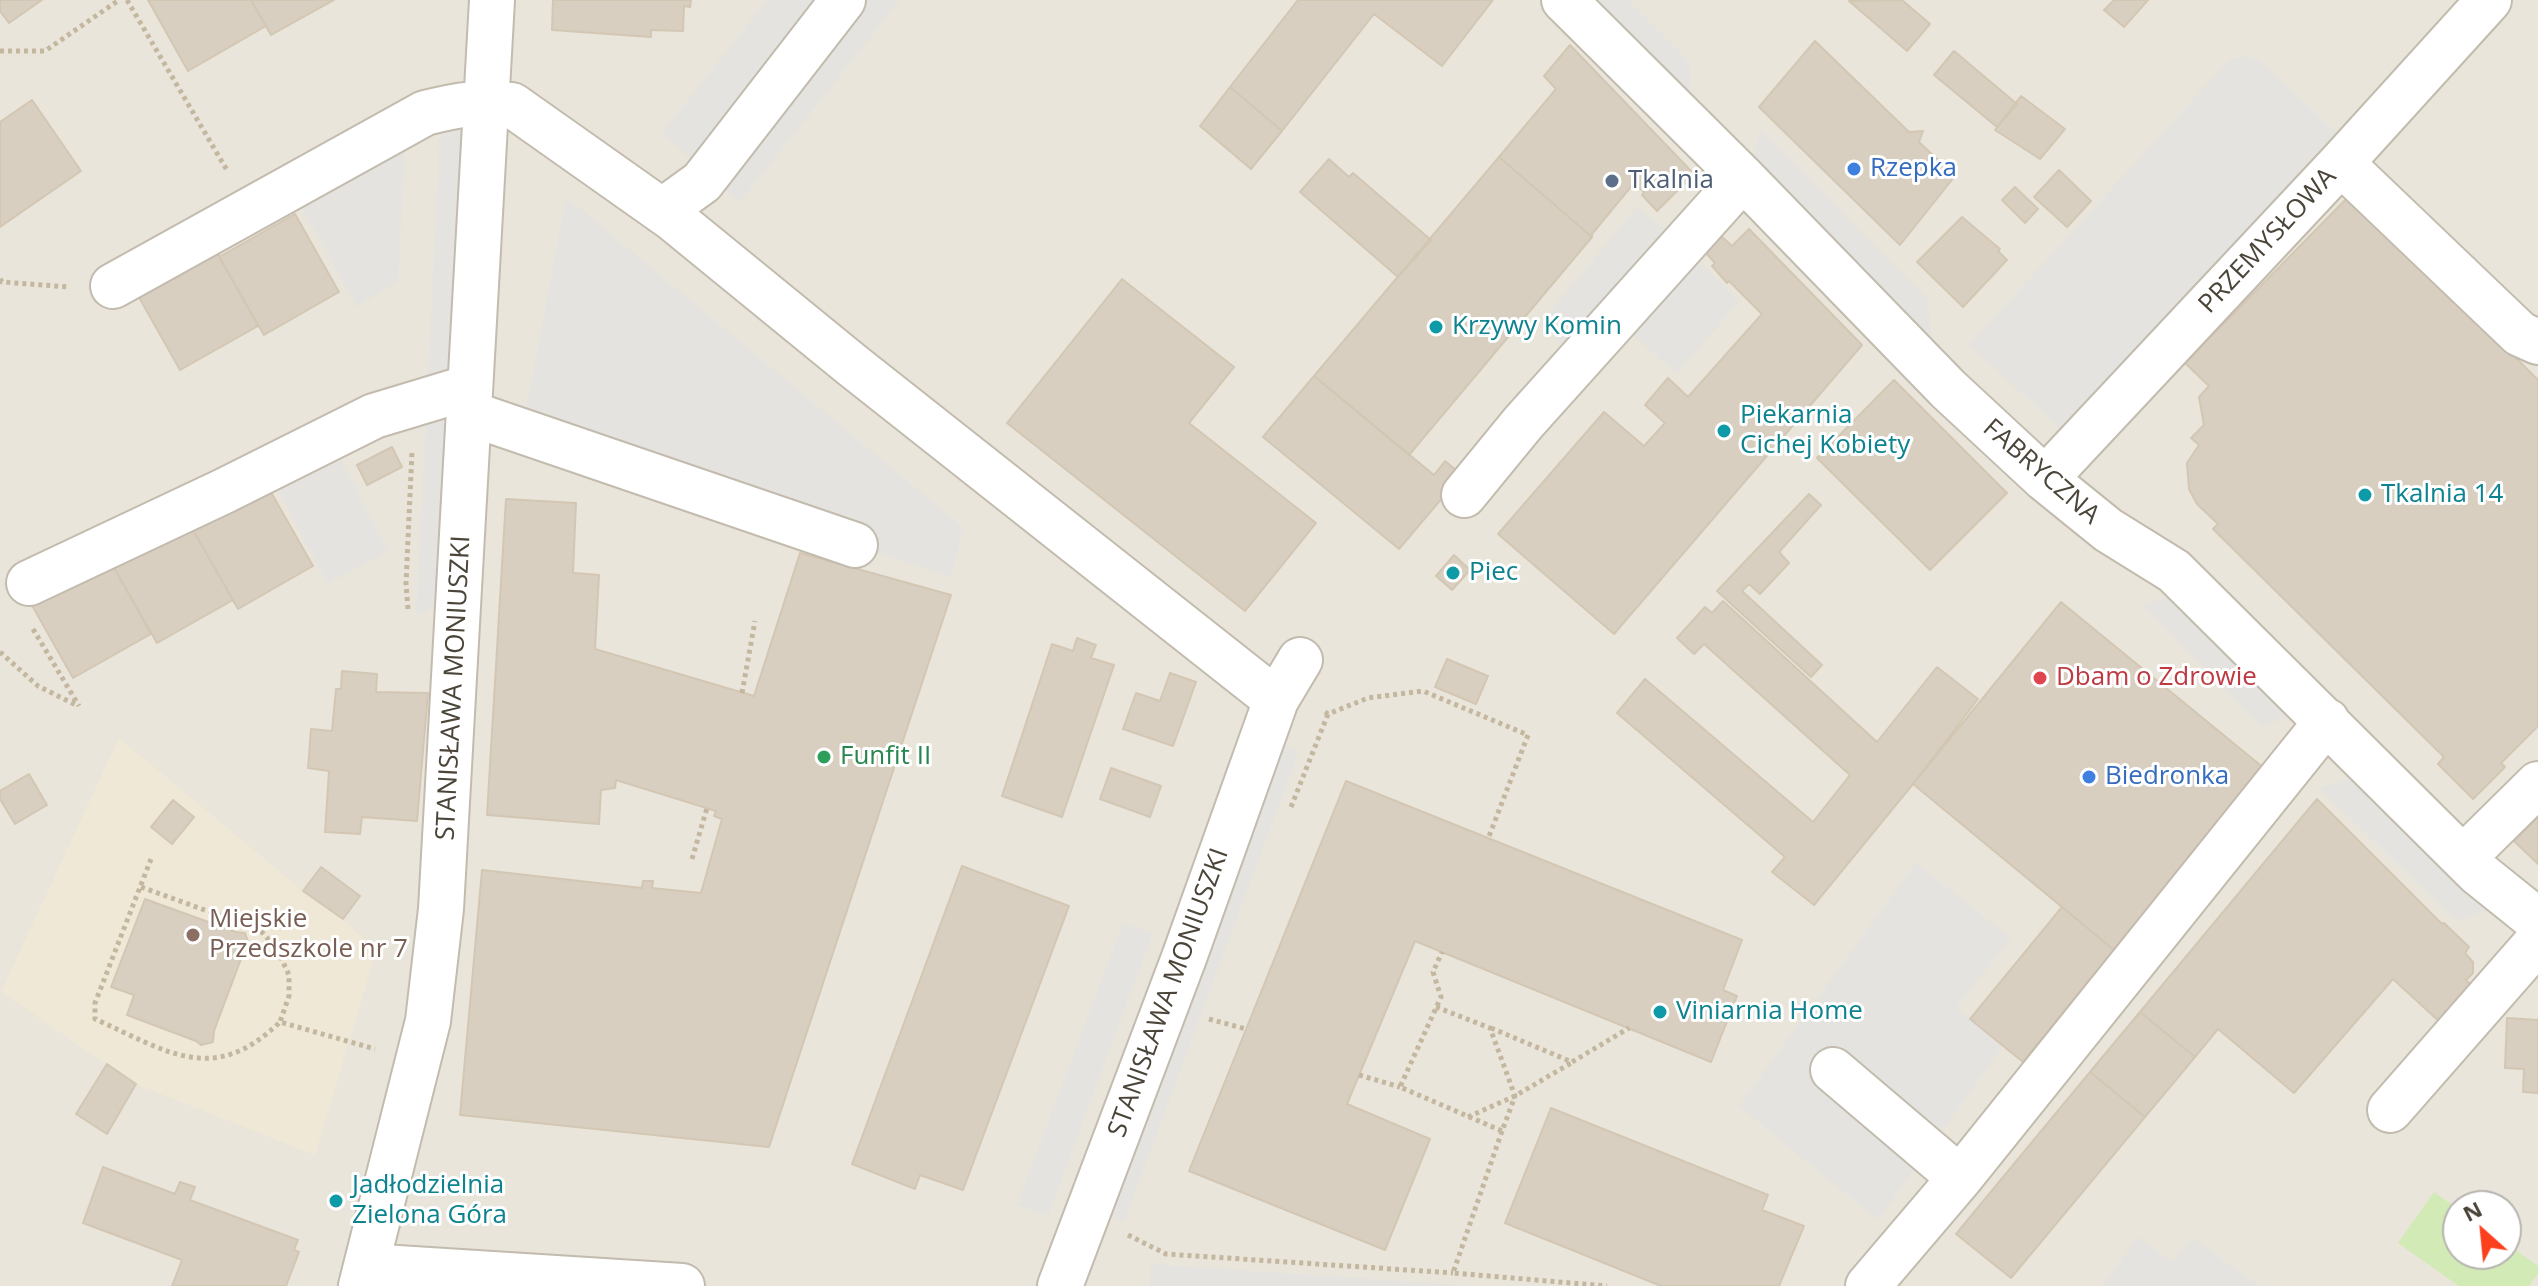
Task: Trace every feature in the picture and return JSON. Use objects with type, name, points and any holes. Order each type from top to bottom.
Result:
[{"type":"street","name":"STANISŁAWA MONIUSZKI","points":[[492,0],[441,909],[428,1021],[364,1276],[682,1286]]},
{"type":"street","points":[[662,211],[702,182],[843,0]]},
{"type":"street","name":"FABRYCZNA","points":[[1564,0],[1948,389],[2045,479],[2108,530],[2174,571],[2463,858],[2538,921]]},
{"type":"street","name":"PRZEMYSŁOWA","points":[[2045,479],[2489,0]]},
{"type":"street","points":[[113,286],[425,113],[464,103],[512,105],[662,211],[1276,700]]},
{"type":"street","points":[[2341,163],[2520,334],[2538,342]]},
{"type":"street","points":[[1464,495],[1523,423],[1743,178]]},
{"type":"street","points":[[29,583],[374,416],[460,390],[470,401],[855,545]]},
{"type":"street","name":"STANISŁAWA MONIUSZKI","points":[[1060,1286],[1185,955],[1276,700],[1300,660]]},
{"type":"street","points":[[1868,1286],[1960,1178],[2327,721]]},
{"type":"street","points":[[2463,858],[2538,784]]},
{"type":"street","points":[[2390,1110],[2538,941]]},
{"type":"street","points":[[1833,1070],[1960,1178]]},
{"type":"path","points":[[0,51],[45,51],[119,0]]},
{"type":"path","points":[[127,0],[250,210]]},
{"type":"path","points":[[0,279],[2,282],[92,289],[113,286]]},
{"type":"path","points":[[406,584],[414,406]]},
{"type":"path","points":[[0,652],[38,686],[79,706],[14,598],[29,583]]},
{"type":"path","points":[[742,693],[755,621]]},
{"type":"path","points":[[692,859],[707,808]]},
{"type":"path","points":[[141,887],[260,930],[277,949],[289,975],[289,996],[280,1022],[265,1037],[240,1052],[209,1060],[183,1058],[95,1019],[95,1003],[151,859]]},
{"type":"path","points":[[1400,1087],[1441,997],[1433,972],[1442,952]]},
{"type":"path","points":[[1436,1007],[1572,1062]]},
{"type":"path","points":[[1203,1033],[1208,1018],[1246,1029]]},
{"type":"path","points":[[280,1022],[389,1053]]},
{"type":"path","points":[[1453,1273],[1515,1096],[1490,1028]]},
{"type":"path","points":[[1468,1117],[1515,1096],[1629,1028]]},
{"type":"path","points":[[1359,1075],[1400,1087],[1502,1131]]},
{"type":"path","points":[[1133,1221],[1128,1236],[1166,1254],[1607,1286]]},
{"type":"shaded area","points":[[0,0],[2538,0],[2538,1286],[0,1286]]},
{"type":"shaded area","points":[[767,0],[900,0],[740,202],[662,133]]},
{"type":"shaded area","points":[[1590,0],[1628,0],[1690,63],[1691,99]]},
{"type":"shaded area","points":[[2244,56],[2259,60],[2341,137],[2061,429],[1969,345],[2230,59]]},
{"type":"shaded area","points":[[486,102],[459,592],[416,617],[440,131]]},
{"type":"shaded area","points":[[407,123],[398,281],[357,307],[291,188]]},
{"type":"shaded area","points":[[1760,129],[1928,299],[1932,347],[1751,166]]},
{"type":"shaded area","points":[[566,197],[964,528],[951,578],[522,431]]},
{"type":"shaded area","points":[[1637,207],[1682,244],[1739,301],[1677,374],[1615,319],[1578,359],[1540,324]]},
{"type":"shaded area","points":[[330,438],[388,551],[328,584],[267,469]]},
{"type":"shaded area","points":[[2177,594],[2295,714],[2261,727],[2143,605]]},
{"type":"shaded area","points":[[1263,735],[1299,751],[1124,1222],[1089,1208]]},
{"type":"shaded area","name":"Miejskie Przedszkole nr 7","points":[[119,738],[303,891],[343,919],[376,951],[315,1155],[136,1084],[1,992]]},
{"type":"shaded area","points":[[2358,776],[2492,909],[2457,921],[2319,788]]},
{"type":"shaded area","points":[[1916,863],[2011,938],[1956,1008],[2003,1046],[1878,1220],[1739,1106]]},
{"type":"shaded area","points":[[1123,923],[1153,933],[1048,1216],[1017,1205]]},
{"type":"shaded area","points":[[2138,1237],[2173,1262],[2192,1237],[2259,1286],[2102,1286]]},
{"type":"shaded area","points":[[1151,1264],[1473,1286],[1150,1286]]},
{"type":"green space","points":[[2434,1192],[2442,1198],[2442,1270],[2522,1270],[2522,1254],[2538,1266],[2538,1273],[2529,1286],[2459,1286],[2398,1243]]},
{"type":"building","points":[[0,0],[42,0],[9,23],[0,11]]},
{"type":"building","points":[[148,0],[251,0],[266,26],[188,71]]},
{"type":"building","points":[[251,0],[334,0],[271,35]]},
{"type":"building","points":[[553,0],[691,0],[690,7],[684,6],[683,31],[651,30],[651,37],[552,30]]},
{"type":"building","points":[[1298,0],[1493,0],[1442,66],[1374,14],[1282,131],[1230,87]]},
{"type":"building","points":[[1902,0],[1930,24],[1907,51],[1849,1]]},
{"type":"building","points":[[2114,0],[2148,0],[2124,27],[2104,10]]},
{"type":"building","points":[[1815,41],[1909,132],[1923,131],[1919,142],[1955,176],[1900,245],[1759,107]]},
{"type":"building","points":[[1570,45],[1694,174],[1657,211],[1634,183],[1592,237],[1499,157],[1556,89],[1544,76]]},
{"type":"building","points":[[1954,51],[2017,104],[1997,127],[1934,75]]},
{"type":"building","points":[[1230,87],[1282,131],[1251,169],[1200,126]]},
{"type":"building","points":[[2021,96],[2065,129],[2040,159],[1995,130]]},
{"type":"building","points":[[32,100],[81,171],[0,227],[0,122]]},
{"type":"building","name":"Krzywy Komin","points":[[1499,157],[1592,237],[1409,455],[1314,376]]},
{"type":"building","points":[[1329,159],[1349,177],[1353,173],[1431,240],[1398,277],[1300,192]]},
{"type":"building","points":[[2059,170],[2091,201],[2067,227],[2034,197]]},
{"type":"building","points":[[2015,187],[2038,209],[2025,223],[2002,200]]},
{"type":"building","name":"Tkalnia 14","points":[[2351,194],[2538,380],[2538,726],[2501,763],[2505,767],[2473,799],[2438,764],[2444,757],[2213,529],[2218,524],[2197,504],[2189,489],[2187,463],[2199,445],[2191,438],[2204,425],[2199,397],[2209,386],[2185,363]]},
{"type":"building","points":[[295,214],[339,292],[264,335],[219,257]]},
{"type":"building","points":[[1962,217],[2000,249],[1998,251],[2007,260],[1963,307],[1917,262]]},
{"type":"building","name":"Piekarnia Cichej Kobiety","points":[[1749,229],[1862,345],[1614,634],[1498,534],[1604,412],[1644,446],[1665,423],[1645,405],[1668,378],[1688,397],[1762,314],[1729,281],[1727,283],[1705,252],[1721,236],[1732,246]]},
{"type":"building","points":[[214,247],[258,326],[180,370],[136,292]]},
{"type":"building","points":[[1122,279],[1234,367],[1189,423],[1316,523],[1245,611],[1007,423]]},
{"type":"building","points":[[1314,376],[1434,475],[1445,461],[1457,471],[1449,490],[1399,549],[1263,437]]},
{"type":"building","points":[[1894,380],[2007,493],[1930,570],[1817,458]]},
{"type":"building","points":[[392,447],[402,467],[367,485],[357,465]]},
{"type":"building","points":[[268,487],[313,566],[238,609],[193,530]]},
{"type":"building","points":[[1809,494],[1821,505],[1779,552],[1789,563],[1760,594],[1749,584],[1742,591],[1822,665],[1811,677],[1717,591]]},
{"type":"building","points":[[506,499],[576,503],[573,573],[599,575],[595,649],[754,696],[800,553],[951,595],[769,1147],[460,1115],[482,870],[642,888],[643,881],[653,881],[652,888],[701,893],[722,819],[714,816],[716,811],[616,780],[615,788],[601,790],[599,824],[487,815]]},
{"type":"building","points":[[188,521],[233,600],[157,643],[112,564]]},
{"type":"building","points":[[107,555],[151,634],[73,678],[29,600]]},
{"type":"building","name":"Piec","points":[[1454,555],[1470,570],[1452,590],[1436,576]]},
{"type":"building","points":[[1723,601],[1877,742],[1937,667],[1978,699],[1814,905],[1772,872],[1785,857],[1617,713],[1645,679],[1813,822],[1850,775],[1704,644],[1694,654],[1677,638],[1705,607],[1712,613]]},
{"type":"building","name":"Biedronka","points":[[2061,602],[2265,769],[2114,950],[1913,784]]},
{"type":"building","points":[[1077,638],[1096,645],[1091,658],[1114,665],[1062,817],[1002,796],[1052,644],[1073,651]]},
{"type":"building","points":[[1447,659],[1488,676],[1476,704],[1435,687]]},
{"type":"building","points":[[342,671],[377,674],[376,692],[428,693],[417,821],[362,817],[360,834],[325,832],[329,771],[308,768],[311,729],[332,731],[336,689],[341,689]]},
{"type":"building","points":[[1170,673],[1196,682],[1173,746],[1123,729],[1136,693],[1160,701]]},
{"type":"building","points":[[1111,768],[1161,786],[1150,817],[1100,799]]},
{"type":"building","points":[[29,774],[47,805],[15,824],[0,799],[0,791]]},
{"type":"building","name":"Viniarnia Home","points":[[1346,781],[1742,940],[1723,990],[1737,996],[1711,1062],[1415,941],[1347,1104],[1430,1139],[1385,1250],[1189,1171]]},
{"type":"building","points":[[2317,799],[2469,947],[2465,953],[2473,962],[2473,973],[2466,980],[2475,989],[2443,1025],[2393,979],[2294,1093],[2218,1029],[2195,1057],[2140,1012]]},
{"type":"building","points":[[173,800],[194,817],[172,844],[151,827]]},
{"type":"building","points":[[2538,817],[2538,864],[2514,841]]},
{"type":"building","points":[[962,866],[1069,906],[963,1190],[920,1175],[915,1189],[852,1164]]},
{"type":"building","points":[[321,867],[360,896],[343,919],[303,891]]},
{"type":"building","points":[[145,899],[245,933],[249,944],[214,1031],[213,1042],[201,1045],[127,1015],[134,995],[111,987]]},
{"type":"building","points":[[2062,907],[2114,950],[2023,1062],[1970,1019]]},
{"type":"building","points":[[2140,1012],[2195,1057],[2145,1117],[2090,1072]]},
{"type":"building","points":[[2507,1018],[2538,1020],[2538,1093],[2523,1092],[2524,1069],[2505,1068]]},
{"type":"building","points":[[107,1064],[136,1084],[107,1134],[76,1114]]},
{"type":"building","points":[[2090,1072],[2145,1117],[2011,1278],[1956,1234]]},
{"type":"building","points":[[1551,1108],[1768,1195],[1762,1210],[1804,1226],[1779,1286],[1661,1286],[1505,1223]]},
{"type":"building","points":[[103,1167],[175,1194],[180,1182],[195,1187],[190,1200],[298,1240],[294,1250],[299,1252],[286,1286],[172,1286],[182,1260],[83,1223]]},
{"type":"place","name":"Rzepka","points":[[1854,169]]},
{"type":"place","name":"Tkalnia","points":[[1612,181]]},
{"type":"place","name":"Krzywy Komin","points":[[1436,327]]},
{"type":"place","name":"Piekarnia Cichej Kobiety","points":[[1724,431]]},
{"type":"place","name":"Tkalnia 14","points":[[2365,495]]},
{"type":"place","name":"Piec","points":[[1453,573]]},
{"type":"place","name":"Dbam o Zdrowie","points":[[2040,678]]},
{"type":"place","name":"Funfit II","points":[[824,757]]},
{"type":"place","name":"Biedronka","points":[[2089,777]]},
{"type":"place","name":"Miejskie Przedszkole nr 7","points":[[193,935]]},
{"type":"place","name":"Viniarnia Home","points":[[1660,1012]]},
{"type":"place","name":"Jadłodzielnia Zielona Góra","points":[[336,1201]]}]
